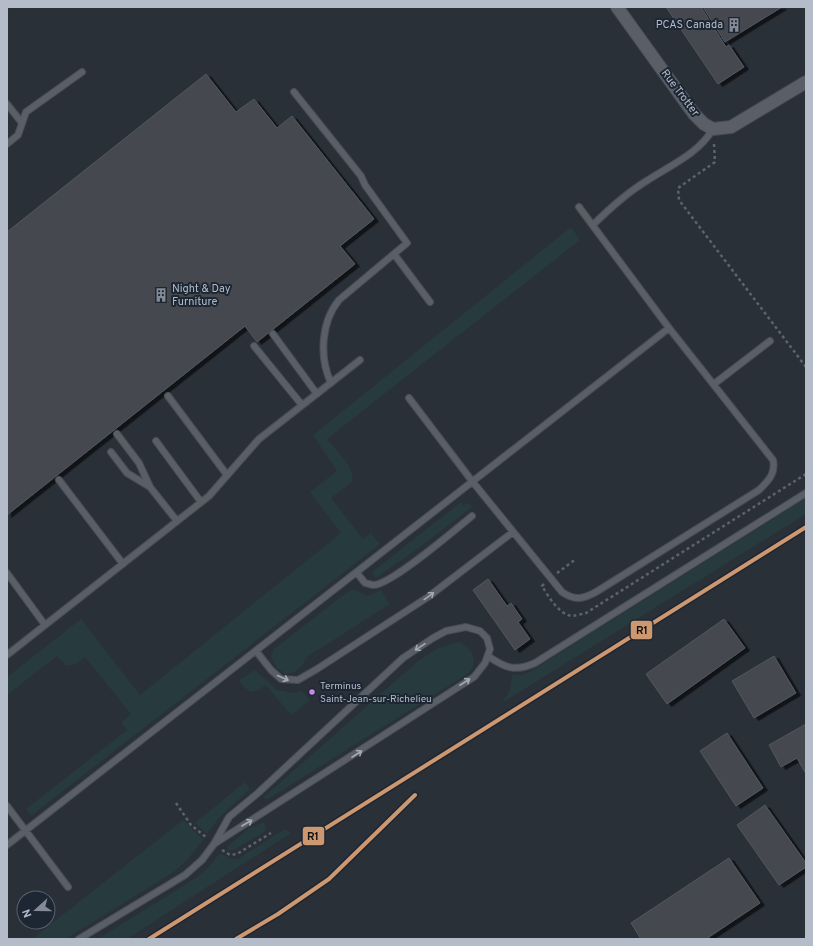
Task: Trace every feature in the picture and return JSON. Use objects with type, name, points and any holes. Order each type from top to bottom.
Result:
[{"type":"street","name":"Rue Trotter","points":[[617,7],[694,114],[704,124],[714,129]]},
{"type":"street","points":[[714,129],[731,127],[806,82]]},
{"type":"lane","points":[[7,144],[18,135],[26,112],[82,72]]},
{"type":"lane","points":[[294,92],[361,176],[365,186],[407,243],[339,300],[330,310],[323,350],[324,365],[331,383]]},
{"type":"lane","points":[[7,104],[22,124]]},
{"type":"lane","points":[[593,225],[647,180],[698,148],[707,140],[714,129]]},
{"type":"lane","points":[[409,398],[472,481],[562,592],[569,597],[578,600],[586,598],[759,490],[768,482],[775,467],[773,460],[669,328],[579,207]]},
{"type":"lane","points":[[394,254],[430,302]]},
{"type":"lane","points":[[7,845],[669,328]]},
{"type":"lane","points":[[273,334],[317,394]]},
{"type":"lane","points":[[714,384],[770,341]]},
{"type":"lane","points":[[254,346],[302,406]]},
{"type":"lane","points":[[7,655],[209,496],[259,439],[360,360]]},
{"type":"lane","points":[[168,396],[227,475]]},
{"type":"lane","points":[[117,434],[139,464],[150,487],[177,521]]},
{"type":"lane","points":[[156,441],[201,502]]},
{"type":"lane","points":[[111,452],[127,473],[150,487]]},
{"type":"lane","points":[[59,480],[123,564]]},
{"type":"lane","points":[[488,656],[503,666],[526,668],[806,492]]},
{"type":"lane","points":[[357,573],[365,583],[374,585],[384,581],[421,557],[472,516]]},
{"type":"lane","points":[[256,651],[270,670],[281,679],[289,680],[302,678],[424,600],[513,532]]},
{"type":"lane","points":[[7,572],[45,625]]},
{"type":"lane","points":[[79,939],[185,875],[202,860],[214,844],[229,817],[258,793],[403,658],[446,631],[466,627],[480,631],[487,638],[490,649],[488,656],[485,663],[474,677],[214,844]]},
{"type":"lane","points":[[7,806],[68,887]]},
{"type":"path","points":[[715,162],[678,188],[679,200],[806,367]]},
{"type":"path","points":[[586,613],[806,474]]},
{"type":"path","points":[[551,578],[576,559]]},
{"type":"green space","points":[[571,227],[580,240],[327,439],[345,460],[352,472],[353,477],[349,484],[331,498],[363,539],[371,533],[380,544],[31,816],[26,809],[127,730],[121,723],[131,714],[85,657],[76,664],[66,666],[57,656],[7,695],[7,677],[81,619],[140,695],[341,533],[310,492],[337,471],[313,435]]},
{"type":"green space","points":[[806,498],[806,514],[502,703],[510,690],[512,675],[522,675],[530,672]]},
{"type":"green space","points":[[461,502],[463,505],[468,503],[472,507],[416,550],[376,578],[372,572]]},
{"type":"green space","points":[[354,589],[367,596],[381,590],[390,604],[307,657],[301,666],[293,673],[285,674],[277,668],[271,657],[274,649],[346,593]]},
{"type":"green space","points":[[459,642],[471,651],[473,655],[473,664],[469,673],[268,799],[264,798],[418,661],[438,648]]},
{"type":"green space","points":[[255,670],[277,690],[294,693],[302,691],[310,700],[291,715],[266,685],[254,692],[251,692],[242,685],[239,680]]},
{"type":"green space","points":[[245,782],[250,789],[219,818],[207,834],[195,823]]},
{"type":"green space","points":[[183,820],[203,840],[187,860],[175,871],[66,939],[32,939],[43,930],[56,930],[56,920]]},
{"type":"green space","points":[[264,822],[266,829],[264,832],[234,850],[229,850],[226,848],[249,828]]},
{"type":"green space","points":[[285,829],[291,833],[127,939],[98,939],[199,876],[220,853],[231,859],[238,859]]},
{"type":"building","points":[[666,7],[701,7],[726,47],[729,45],[744,67],[718,84]]},
{"type":"building","name":"PCAS Canada","points":[[703,7],[782,7],[725,42]]},
{"type":"building","name":"Night & Day Furniture","points":[[206,74],[236,112],[254,99],[277,128],[292,116],[374,219],[340,246],[355,264],[257,342],[245,326],[7,515],[7,232]]},
{"type":"building","points":[[488,579],[507,606],[511,603],[522,619],[518,622],[530,639],[515,650],[473,590]]},
{"type":"building","points":[[724,619],[745,648],[667,704],[646,674]]},
{"type":"building","points":[[774,656],[796,693],[754,718],[732,681]]},
{"type":"building","points":[[806,724],[806,774],[797,758],[781,767],[769,745]]},
{"type":"building","points":[[727,733],[763,788],[736,806],[700,751]]},
{"type":"building","points":[[765,805],[806,863],[806,867],[779,885],[737,825]]},
{"type":"building","points":[[729,858],[760,903],[706,939],[641,939],[631,923]]},
{"type":"transit line","name":"R1","points":[[149,939],[806,527]]},
{"type":"transit line","name":"R1","points":[[236,939],[278,914],[329,879],[415,795]]},
{"type":"place","name":"PCAS Canada","points":[[734,25]]},
{"type":"place","name":"Night & Day Furniture","points":[[161,295]]},
{"type":"place","name":"Terminus Saint-Jean-sur-Richelieu","points":[[312,692]]}]
